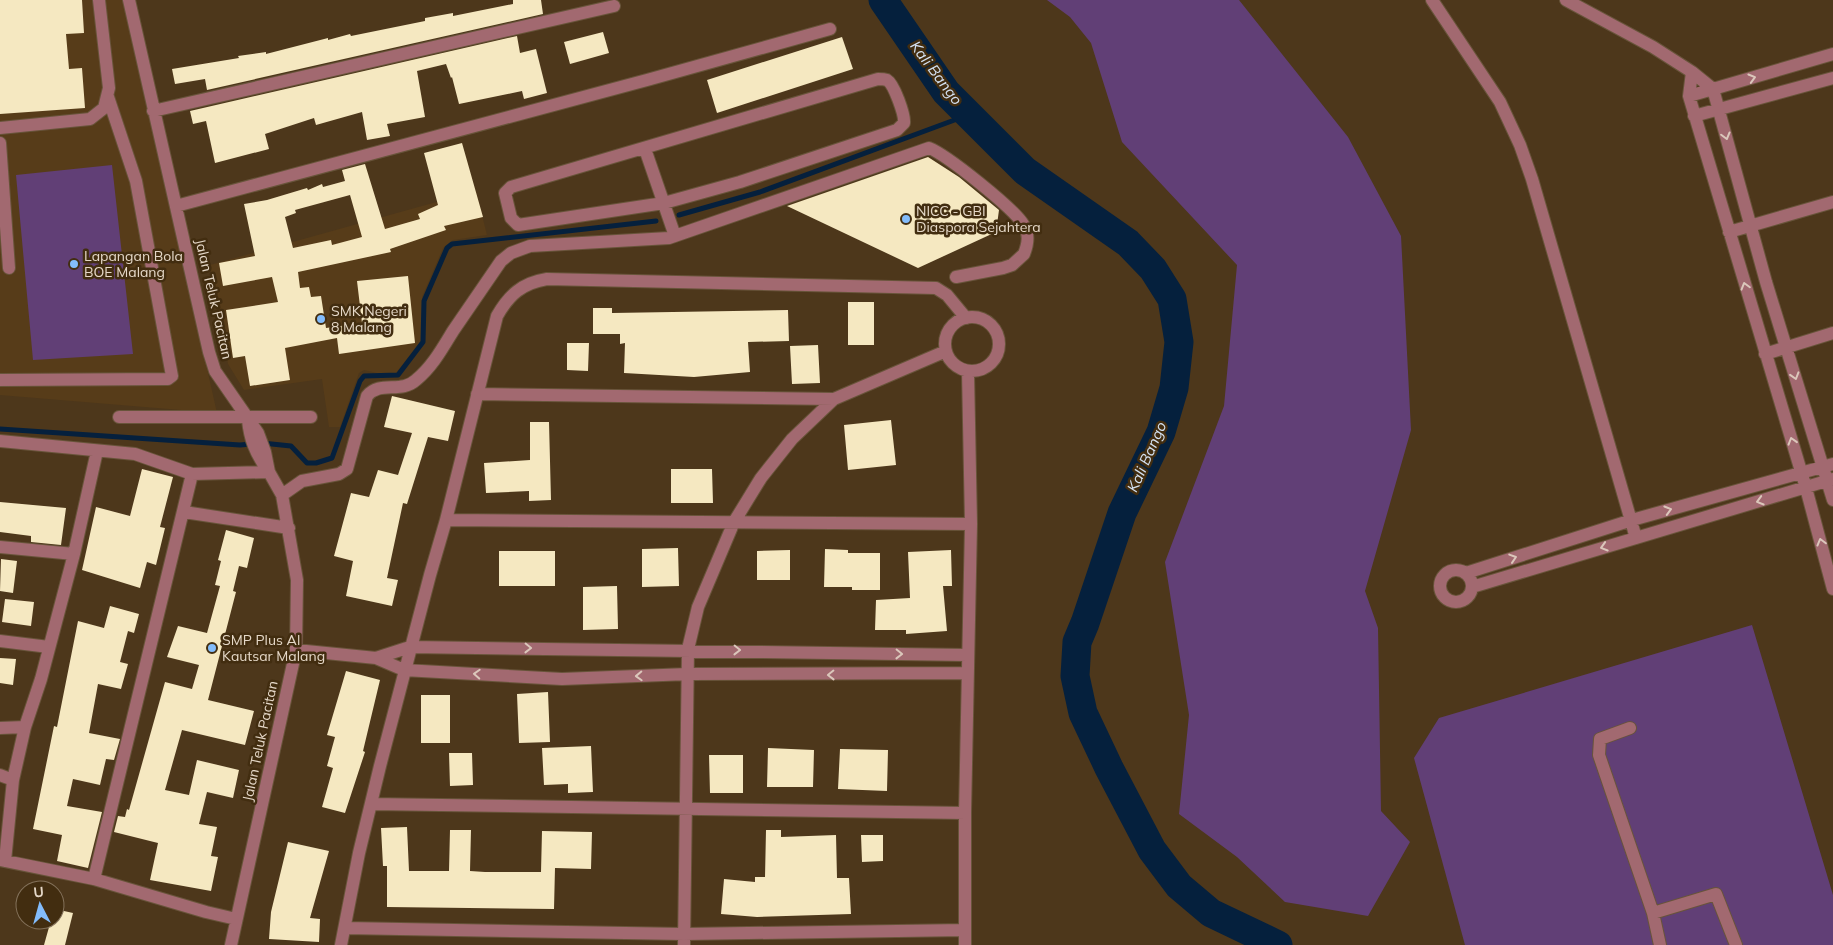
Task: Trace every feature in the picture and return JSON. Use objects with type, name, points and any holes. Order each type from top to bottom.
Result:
[{"type":"street","points":[[0,380],[168,379],[172,376],[136,181],[108,97],[107,67],[99,0]]},
{"type":"street","name":"Jalan Teluk Pacitan","points":[[129,0],[153,111],[215,371],[248,419],[260,452],[282,495],[297,580],[296,650],[231,945]]},
{"type":"street","points":[[1432,0],[1500,102],[1520,145],[1532,179],[1636,538]]},
{"type":"street","points":[[1566,0],[1653,47],[1692,72],[1713,89],[1786,348],[1828,466],[1833,500]]},
{"type":"street","points":[[153,111],[614,6]]},
{"type":"street","points":[[176,206],[830,29]]},
{"type":"street","points":[[1689,96],[1833,54]]},
{"type":"street","points":[[1692,72],[1689,96],[1694,116],[1806,488],[1833,589]]},
{"type":"street","points":[[1694,116],[1833,78]]},
{"type":"street","points":[[878,79],[886,80],[891,85],[904,115],[904,123],[897,130],[740,182],[664,203],[518,225],[511,218],[504,193],[511,187],[878,79]]},
{"type":"street","points":[[0,128],[90,119],[104,108],[108,97]]},
{"type":"street","points":[[0,143],[2,193],[9,268]]},
{"type":"street","points":[[282,495],[302,481],[340,474],[347,468],[368,396],[373,390],[380,387],[409,385],[429,368],[501,261],[511,253],[530,246],[657,240],[675,236],[929,148],[970,176],[1021,221],[1028,234],[1024,254],[1012,265],[956,277]]},
{"type":"street","points":[[645,149],[675,236]]},
{"type":"street","points":[[1729,232],[1833,202]]},
{"type":"street","points":[[341,945],[359,853],[404,670],[446,520],[497,316],[506,300],[525,285],[547,279],[936,288],[947,295],[966,318]]},
{"type":"street","points":[[977,317],[987,321],[995,328],[999,338],[1000,349],[996,359],[989,367],[979,371],[968,372],[958,368],[950,360],[946,351],[945,340],[949,330],[956,322],[966,318],[977,317]]},
{"type":"street","points":[[1765,354],[1833,333]]},
{"type":"street","points":[[684,939],[688,649],[698,607],[734,522],[761,478],[792,439],[834,400],[946,351]]},
{"type":"street","points":[[965,945],[967,655],[971,524],[968,372]]},
{"type":"street","points":[[477,394],[834,400]]},
{"type":"street","points":[[119,417],[248,419],[311,417]]},
{"type":"street","points":[[0,442],[135,454],[192,474],[269,472]]},
{"type":"street","points":[[97,451],[74,554],[42,679],[25,727],[13,780],[2,861],[94,879],[236,919]]},
{"type":"street","points":[[1466,573],[1472,587],[1470,594],[1464,600],[1457,602],[1443,596],[1440,581],[1445,574],[1459,570],[1466,573],[1632,520],[1828,466]]},
{"type":"street","points":[[94,879],[192,474]]},
{"type":"street","points":[[1472,587],[1830,480]]},
{"type":"street","points":[[184,512],[289,528]]},
{"type":"street","points":[[446,520],[971,524]]},
{"type":"street","points":[[0,547],[74,554]]},
{"type":"street","points":[[0,641],[49,647]]},
{"type":"street","points":[[376,658],[410,647],[688,649],[967,655]]},
{"type":"street","points":[[296,650],[376,658],[404,670],[562,679],[688,674],[967,673]]},
{"type":"street","points":[[0,728],[25,727]]},
{"type":"street","points":[[1630,728],[1600,739],[1599,754],[1653,913],[1660,945]]},
{"type":"street","points":[[0,775],[13,780]]},
{"type":"street","points":[[371,804],[685,807],[965,813]]},
{"type":"street","points":[[1653,913],[1716,894],[1736,945]]},
{"type":"street","points":[[345,928],[684,939],[965,930]]},
{"type":"shaded area","points":[[0,0],[124,0],[217,413],[0,395]]},
{"type":"shaded area","points":[[1047,0],[1239,0],[1348,137],[1401,236],[1411,430],[1365,591],[1378,628],[1381,811],[1410,842],[1368,916],[1285,902],[1237,857],[1179,814],[1189,715],[1165,562],[1224,406],[1237,265],[1122,142],[1091,43],[1070,17]]},
{"type":"shaded area","name":"Lapangan Bola BOE Malang","points":[[112,165],[133,354],[33,360],[16,175]]},
{"type":"shaded area","name":"SMK Negeri 8 Malang","points":[[476,191],[487,235],[453,240],[443,248],[422,297],[422,340],[395,374],[385,375],[364,370],[359,373],[340,427],[329,427],[322,379],[244,390],[228,364],[210,265]]},
{"type":"shaded area","points":[[1752,625],[1833,895],[1833,945],[1465,945],[1414,758],[1439,718]]},
{"type":"building","points":[[0,0],[82,0],[84,33],[66,34],[69,69],[82,68],[85,108],[0,114]]},
{"type":"building","points":[[513,0],[541,0],[543,14],[207,90],[205,79],[175,84],[172,69],[239,58],[238,56],[266,52],[266,54],[328,38],[328,40],[350,34],[351,36],[425,21],[425,18],[453,13],[453,16],[513,4]]},
{"type":"building","points":[[603,32],[609,53],[570,64],[564,42]]},
{"type":"building","points":[[517,36],[520,53],[536,49],[547,93],[524,99],[522,91],[459,104],[452,77],[446,64],[417,71],[425,117],[387,124],[390,136],[367,140],[362,112],[316,125],[314,118],[265,134],[269,149],[215,163],[206,121],[193,124],[190,111]]},
{"type":"building","points":[[842,37],[853,69],[717,113],[707,80]]},
{"type":"building","points":[[462,143],[483,217],[444,226],[446,230],[390,249],[391,252],[298,272],[300,288],[309,287],[311,297],[321,296],[326,328],[362,323],[357,281],[408,276],[415,343],[339,354],[337,338],[285,348],[290,380],[250,386],[245,356],[233,358],[226,310],[278,302],[272,277],[223,286],[219,263],[255,256],[244,204],[267,200],[307,188],[308,190],[322,184],[323,187],[345,181],[342,170],[365,164],[385,229],[420,219],[418,214],[438,205],[424,153]],"holes":[[[350,195],[362,237],[332,245],[331,240],[293,248],[285,217],[296,213],[295,210]]]},
{"type":"building","name":"NICC - GBI Diaspora Sejahtera","points":[[928,157],[959,177],[999,210],[996,232],[918,268],[787,206]]},
{"type":"building","points":[[848,302],[874,302],[874,345],[848,345]]},
{"type":"building","points":[[593,308],[612,308],[612,313],[788,310],[789,341],[748,342],[750,372],[694,377],[624,373],[625,343],[620,344],[620,334],[593,334]]},
{"type":"building","points":[[567,343],[589,343],[588,371],[567,370]]},
{"type":"building","points":[[818,345],[820,383],[792,384],[790,346]]},
{"type":"building","points":[[392,396],[455,411],[448,441],[428,437],[407,504],[403,503],[387,578],[398,580],[392,606],[346,596],[353,561],[334,556],[351,493],[369,497],[378,470],[398,475],[412,433],[384,427]]},
{"type":"building","points":[[891,420],[896,465],[848,470],[844,425]]},
{"type":"building","points":[[530,422],[549,422],[551,500],[529,501],[529,491],[486,493],[484,463],[530,460]]},
{"type":"building","points":[[142,469],[173,477],[160,527],[165,528],[156,565],[147,562],[140,588],[82,570],[96,507],[130,516]]},
{"type":"building","points":[[671,469],[712,469],[713,503],[671,503]]},
{"type":"building","points":[[0,502],[66,508],[61,545],[31,542],[31,536],[0,532]]},
{"type":"building","points":[[226,530],[254,538],[247,568],[239,566],[233,591],[236,592],[208,700],[254,711],[245,745],[182,730],[165,790],[189,795],[197,760],[239,770],[233,798],[207,792],[199,824],[217,827],[211,856],[218,857],[211,891],[150,880],[158,843],[114,832],[118,816],[125,817],[127,809],[129,810],[165,682],[192,689],[199,665],[167,657],[178,626],[207,633],[220,586],[215,585],[221,561],[218,560]]},
{"type":"building","points":[[678,548],[679,586],[642,587],[642,549]]},
{"type":"building","points":[[825,549],[848,550],[848,553],[880,553],[880,590],[824,587]]},
{"type":"building","points":[[790,550],[790,580],[757,580],[757,551]]},
{"type":"building","points":[[951,550],[952,586],[943,586],[947,631],[906,634],[906,630],[875,630],[876,600],[910,598],[908,552]]},
{"type":"building","points":[[499,551],[555,551],[555,586],[499,586]]},
{"type":"building","points":[[1,559],[17,561],[13,593],[0,591]]},
{"type":"building","points":[[617,586],[618,629],[583,630],[583,587]]},
{"type":"building","points":[[5,599],[34,602],[31,626],[2,622]]},
{"type":"building","points":[[110,606],[139,614],[134,633],[128,631],[120,662],[128,664],[121,689],[98,684],[89,733],[120,739],[114,760],[106,759],[100,785],[73,779],[67,806],[102,812],[88,868],[57,861],[62,835],[33,829],[54,726],[57,727],[78,621],[104,628]]},
{"type":"building","points":[[0,658],[16,659],[13,685],[0,683]]},
{"type":"building","points":[[346,671],[380,680],[363,751],[365,752],[345,813],[322,807],[333,768],[327,766],[335,737],[327,735]]},
{"type":"building","points":[[548,692],[550,742],[519,743],[517,694]]},
{"type":"building","points":[[421,695],[450,695],[450,743],[421,743]]},
{"type":"building","points":[[591,746],[593,792],[568,793],[568,784],[544,785],[542,748]]},
{"type":"building","points":[[768,748],[814,750],[813,787],[767,787]]},
{"type":"building","points":[[840,749],[888,750],[887,791],[838,789]]},
{"type":"building","points":[[449,753],[472,753],[473,785],[450,786]]},
{"type":"building","points":[[709,755],[743,755],[743,793],[710,793]]},
{"type":"building","points":[[407,827],[409,871],[449,871],[450,830],[471,830],[470,871],[485,872],[541,872],[542,831],[592,832],[591,869],[555,868],[554,909],[387,907],[387,866],[383,866],[381,828]]},
{"type":"building","points":[[766,830],[781,830],[781,837],[836,835],[837,878],[849,878],[851,914],[757,917],[721,914],[724,879],[755,882],[755,877],[765,877]]},
{"type":"building","points":[[861,835],[883,835],[883,861],[862,862]]},
{"type":"building","points":[[288,842],[329,851],[310,918],[320,919],[319,942],[269,939],[271,912]]},
{"type":"building","points":[[65,911],[73,913],[65,945],[44,945],[48,930],[65,930]]},
{"type":"waterway","name":"Kali Bango","points":[[883,0],[946,92],[1025,171],[1128,243],[1153,269],[1172,299],[1179,342],[1174,388],[1161,432],[1122,513],[1077,642],[1075,676],[1083,713],[1109,768],[1152,850],[1179,886],[1211,913],[1278,945]]},
{"type":"waterway","points":[[679,215],[760,192],[968,115]]},
{"type":"waterway","points":[[262,443],[291,446],[307,463],[316,463],[332,458],[360,381],[364,376],[398,375],[423,342],[424,301],[447,248],[452,244],[656,221]]},
{"type":"waterway","points":[[0,429],[240,445],[251,444]]},
{"type":"place","name":"NICC - GBI Diaspora Sejahtera","points":[[906,219]]},
{"type":"place","name":"Lapangan Bola BOE Malang","points":[[74,264]]},
{"type":"place","name":"SMK Negeri 8 Malang","points":[[321,319]]},
{"type":"place","name":"SMP Plus Al Kautsar Malang","points":[[212,648]]}]
